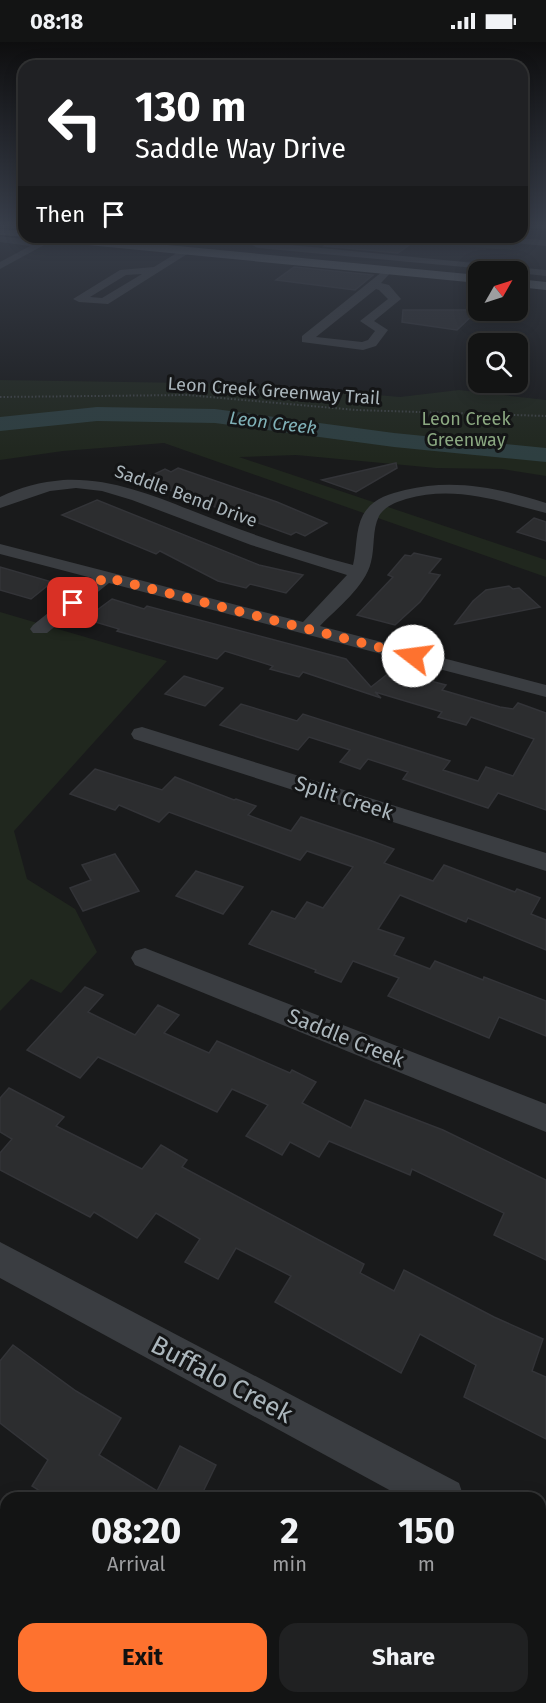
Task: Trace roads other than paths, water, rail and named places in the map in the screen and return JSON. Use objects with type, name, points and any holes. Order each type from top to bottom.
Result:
[{"type":"street","points":[[351,304],[306,339],[363,346],[372,343],[382,330],[366,321],[389,304]]},
{"type":"street","name":"Saddle Bend Drive","points":[[0,503],[43,487],[102,486],[288,553],[358,572]]},
{"type":"street","points":[[307,629],[358,572],[365,557],[370,517],[380,505],[394,497],[434,488],[466,488],[502,494],[546,508]]},
{"type":"street","points":[[0,549],[307,629],[544,686]]},
{"type":"street","points":[[40,629],[105,577]]},
{"type":"street","name":"Split Creek","points":[[142,734],[546,862]]},
{"type":"street","name":"Saddle Creek","points":[[145,958],[546,1118]]},
{"type":"street","name":"Buffalo Creek","points":[[0,1259],[433,1492]]},
{"type":"waterway","name":"Leon Creek","points":[[0,424],[97,414],[215,416],[394,440],[546,455]]},
{"type":"park label","name":"Leon Creek Greenway","points":[[466,430]]}]
